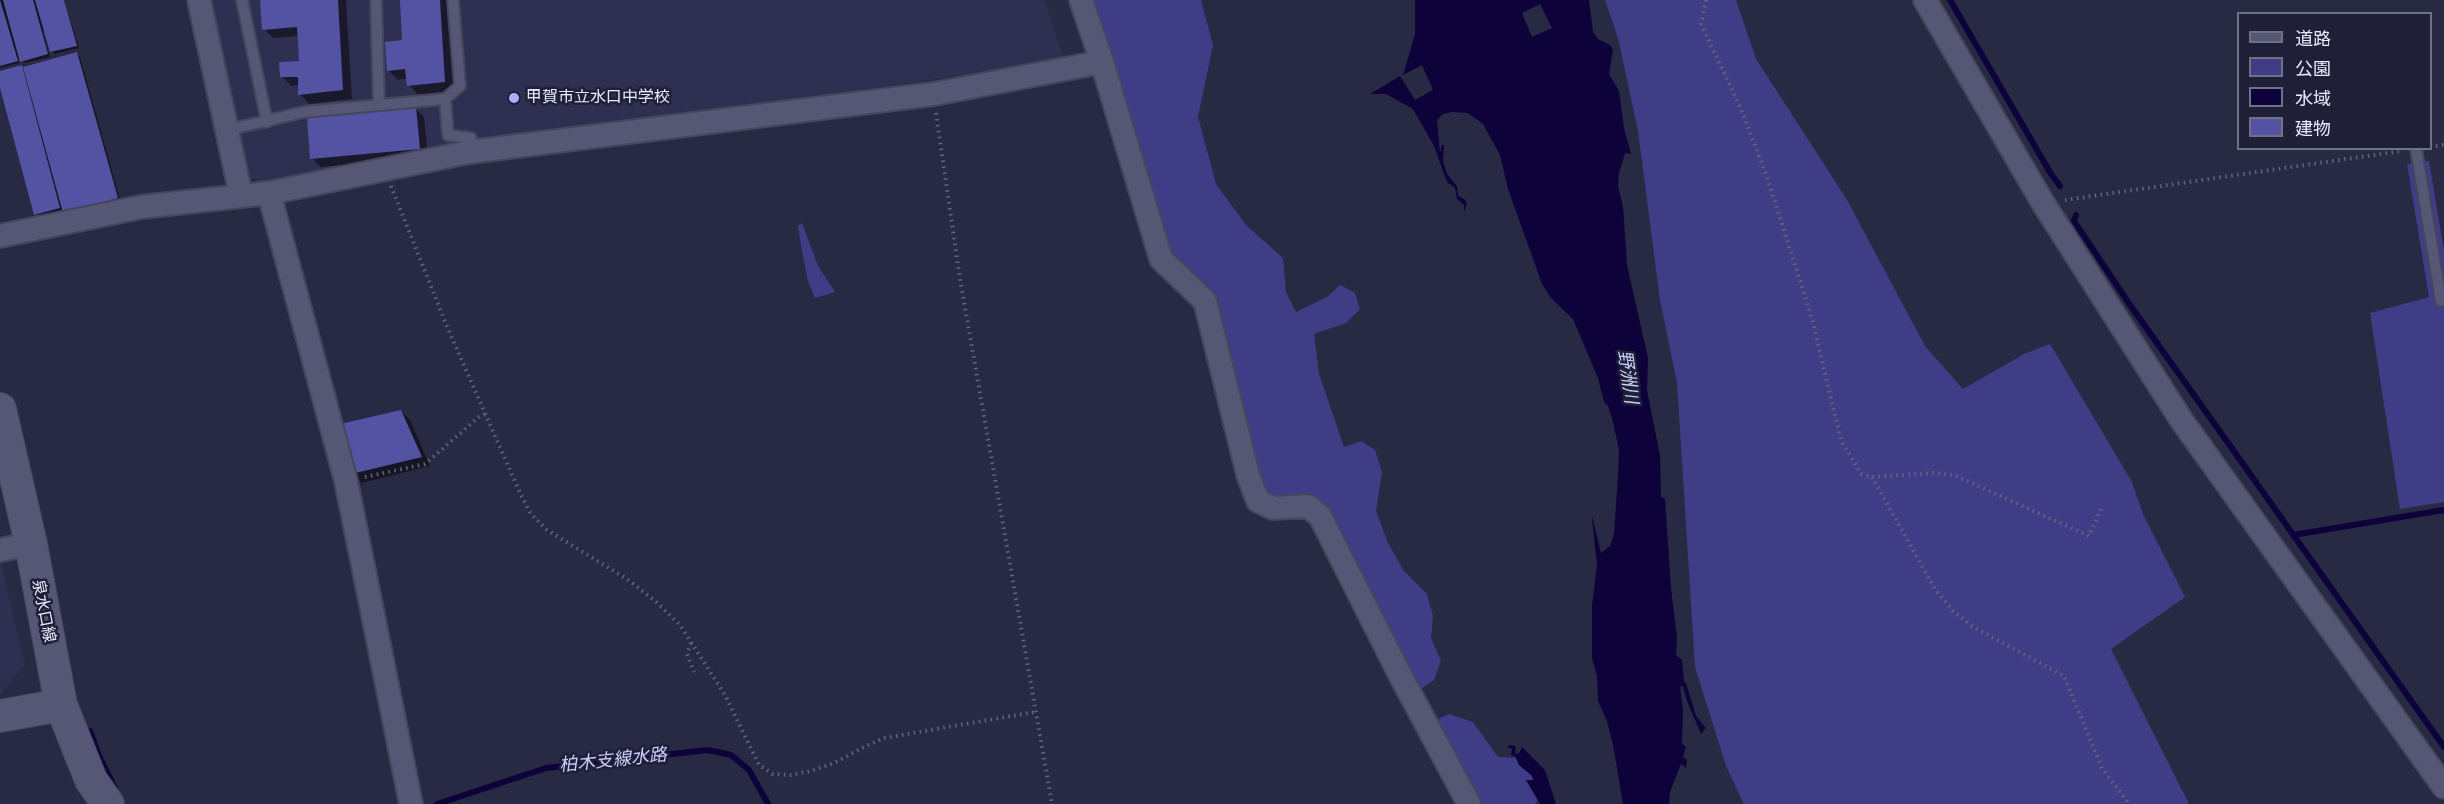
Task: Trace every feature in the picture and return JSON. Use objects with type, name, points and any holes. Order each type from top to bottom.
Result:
[{"type":"main road","name":"泉水口線","points":[[0,409],[31,544],[61,705],[91,780],[108,804]]},
{"type":"main road","points":[[0,717],[61,705]]},
{"type":"street","points":[[199,0],[241,196]]},
{"type":"street","points":[[1081,0],[1161,259],[1205,301],[1248,474],[1258,501],[1273,508],[1308,506],[1320,516],[1399,673],[1469,804]]},
{"type":"street","points":[[1925,0],[2043,203],[2182,421],[2444,787]]},
{"type":"street","points":[[0,236],[141,207],[269,193],[468,152],[934,94],[1102,62]]},
{"type":"street","points":[[269,193],[346,481],[411,804]]},
{"type":"street","points":[[0,550],[31,544]]},
{"type":"lane","points":[[242,0],[267,122]]},
{"type":"lane","points":[[376,0],[379,105]]},
{"type":"lane","points":[[227,130],[304,112],[445,99],[460,86],[453,0]]},
{"type":"lane","points":[[445,99],[448,135],[471,138]]},
{"type":"lane","points":[[2416,150],[2441,301]]},
{"type":"path","points":[[1706,0],[1701,24],[1741,109],[1767,177],[1812,319],[1841,440],[1860,474],[1872,477],[1933,473],[1954,475],[2089,536],[2101,509]]},
{"type":"path","points":[[934,94],[960,279],[1052,804]]},
{"type":"path","points":[[2043,203],[2409,150]]},
{"type":"path","points":[[383,170],[486,414],[531,514],[547,530],[627,579],[654,600],[680,625],[725,695],[751,753],[759,765],[773,774],[790,775],[811,771],[834,764],[884,738],[1035,712]]},
{"type":"path","points":[[346,481],[425,464],[479,417],[486,414]]},
{"type":"path","points":[[1872,477],[1935,589],[1953,611],[1973,627],[2064,676],[2102,768],[2129,804]]},
{"type":"path","points":[[692,643],[687,654],[694,672]]},
{"type":"shaded area","name":"甲賀市立水口中学校","points":[[208,0],[1045,0],[1064,61],[533,136],[263,183],[247,176]]},
{"type":"shaded area","points":[[0,559],[25,664],[0,695]]},
{"type":"green space","points":[[1075,0],[1201,0],[1213,45],[1198,117],[1216,184],[1246,225],[1283,258],[1286,292],[1296,312],[1327,297],[1340,285],[1355,293],[1360,309],[1346,323],[1314,334],[1319,374],[1344,447],[1361,441],[1375,450],[1382,472],[1376,511],[1388,543],[1404,571],[1427,594],[1433,616],[1431,638],[1441,661],[1434,680],[1418,691],[1320,520],[1281,520],[1260,514],[1191,301],[1171,287],[1151,211]]},
{"type":"green space","points":[[1605,0],[1736,0],[1756,59],[1846,198],[1925,346],[1963,389],[2024,354],[2050,344],[2132,482],[2143,514],[2185,597],[2111,649],[2189,804],[1744,804],[1726,766],[1695,667],[1677,383],[1660,300],[1638,131],[1618,38]]},
{"type":"green space","points":[[2429,161],[2444,251],[2444,502],[2400,509],[2370,313],[2429,297],[2407,164]]},
{"type":"green space","points":[[802,223],[818,266],[835,292],[815,298],[808,281],[802,251],[798,226]]},
{"type":"green space","points":[[1449,714],[1473,722],[1498,757],[1520,758],[1544,790],[1535,804],[1469,804],[1430,723]]},
{"type":"water","name":"野洲川","points":[[1415,0],[1589,0],[1593,32],[1598,39],[1610,45],[1613,50],[1609,74],[1619,91],[1624,128],[1631,154],[1625,153],[1618,186],[1623,207],[1627,265],[1648,358],[1647,390],[1660,456],[1661,497],[1665,499],[1677,638],[1676,655],[1682,660],[1684,681],[1696,716],[1706,728],[1701,734],[1683,686],[1680,687],[1683,710],[1682,744],[1686,747],[1683,757],[1687,760],[1686,768],[1681,764],[1670,792],[1669,804],[1623,804],[1613,745],[1607,721],[1598,701],[1597,676],[1592,658],[1592,606],[1597,565],[1592,516],[1601,553],[1610,546],[1614,534],[1619,449],[1612,418],[1573,319],[1551,298],[1542,284],[1508,189],[1500,155],[1483,124],[1468,113],[1443,114],[1437,120],[1440,153],[1444,145],[1443,161],[1447,174],[1457,186],[1458,196],[1467,203],[1464,212],[1464,205],[1457,199],[1455,188],[1447,182],[1434,146],[1413,109],[1386,94],[1370,94],[1400,76],[1415,100],[1433,90],[1422,65],[1403,75],[1415,34]],"holes":[[[1540,4],[1552,28],[1532,37],[1522,13]]]},
{"type":"water","points":[[1516,746],[1515,754],[1519,753],[1522,747],[1545,770],[1556,804],[1540,804],[1526,780],[1533,780],[1532,776],[1519,765],[1515,756],[1511,755],[1512,749],[1507,747]]},
{"type":"building","points":[[0,0],[18,61],[0,66]]},
{"type":"building","points":[[3,0],[33,0],[48,54],[20,62]]},
{"type":"building","points":[[35,0],[64,0],[77,46],[50,52]]},
{"type":"building","points":[[260,0],[338,0],[343,90],[298,95],[298,77],[280,77],[279,62],[299,61],[297,27],[262,30]]},
{"type":"building","points":[[400,0],[440,0],[445,82],[407,86],[405,69],[387,71],[385,42],[402,40]]},
{"type":"building","points":[[77,52],[118,198],[63,213],[23,67]]},
{"type":"building","points":[[22,65],[60,208],[34,215],[0,88],[0,71]]},
{"type":"building","points":[[416,107],[420,149],[310,159],[307,118]]},
{"type":"building","points":[[401,410],[422,457],[351,474],[336,425]]},
{"type":"waterway","points":[[1950,0],[2060,186]]},
{"type":"waterway","points":[[2076,215],[2074,221],[2130,305],[2444,747]]},
{"type":"waterway","points":[[2293,535],[2444,510]]},
{"type":"waterway","points":[[90,731],[115,788]]},
{"type":"waterway","name":"柏木支線水路","points":[[437,804],[546,768],[708,750],[731,755],[749,770],[768,804]]},
{"type":"place","name":"甲賀市立水口中学校","points":[[514,98]]}]
